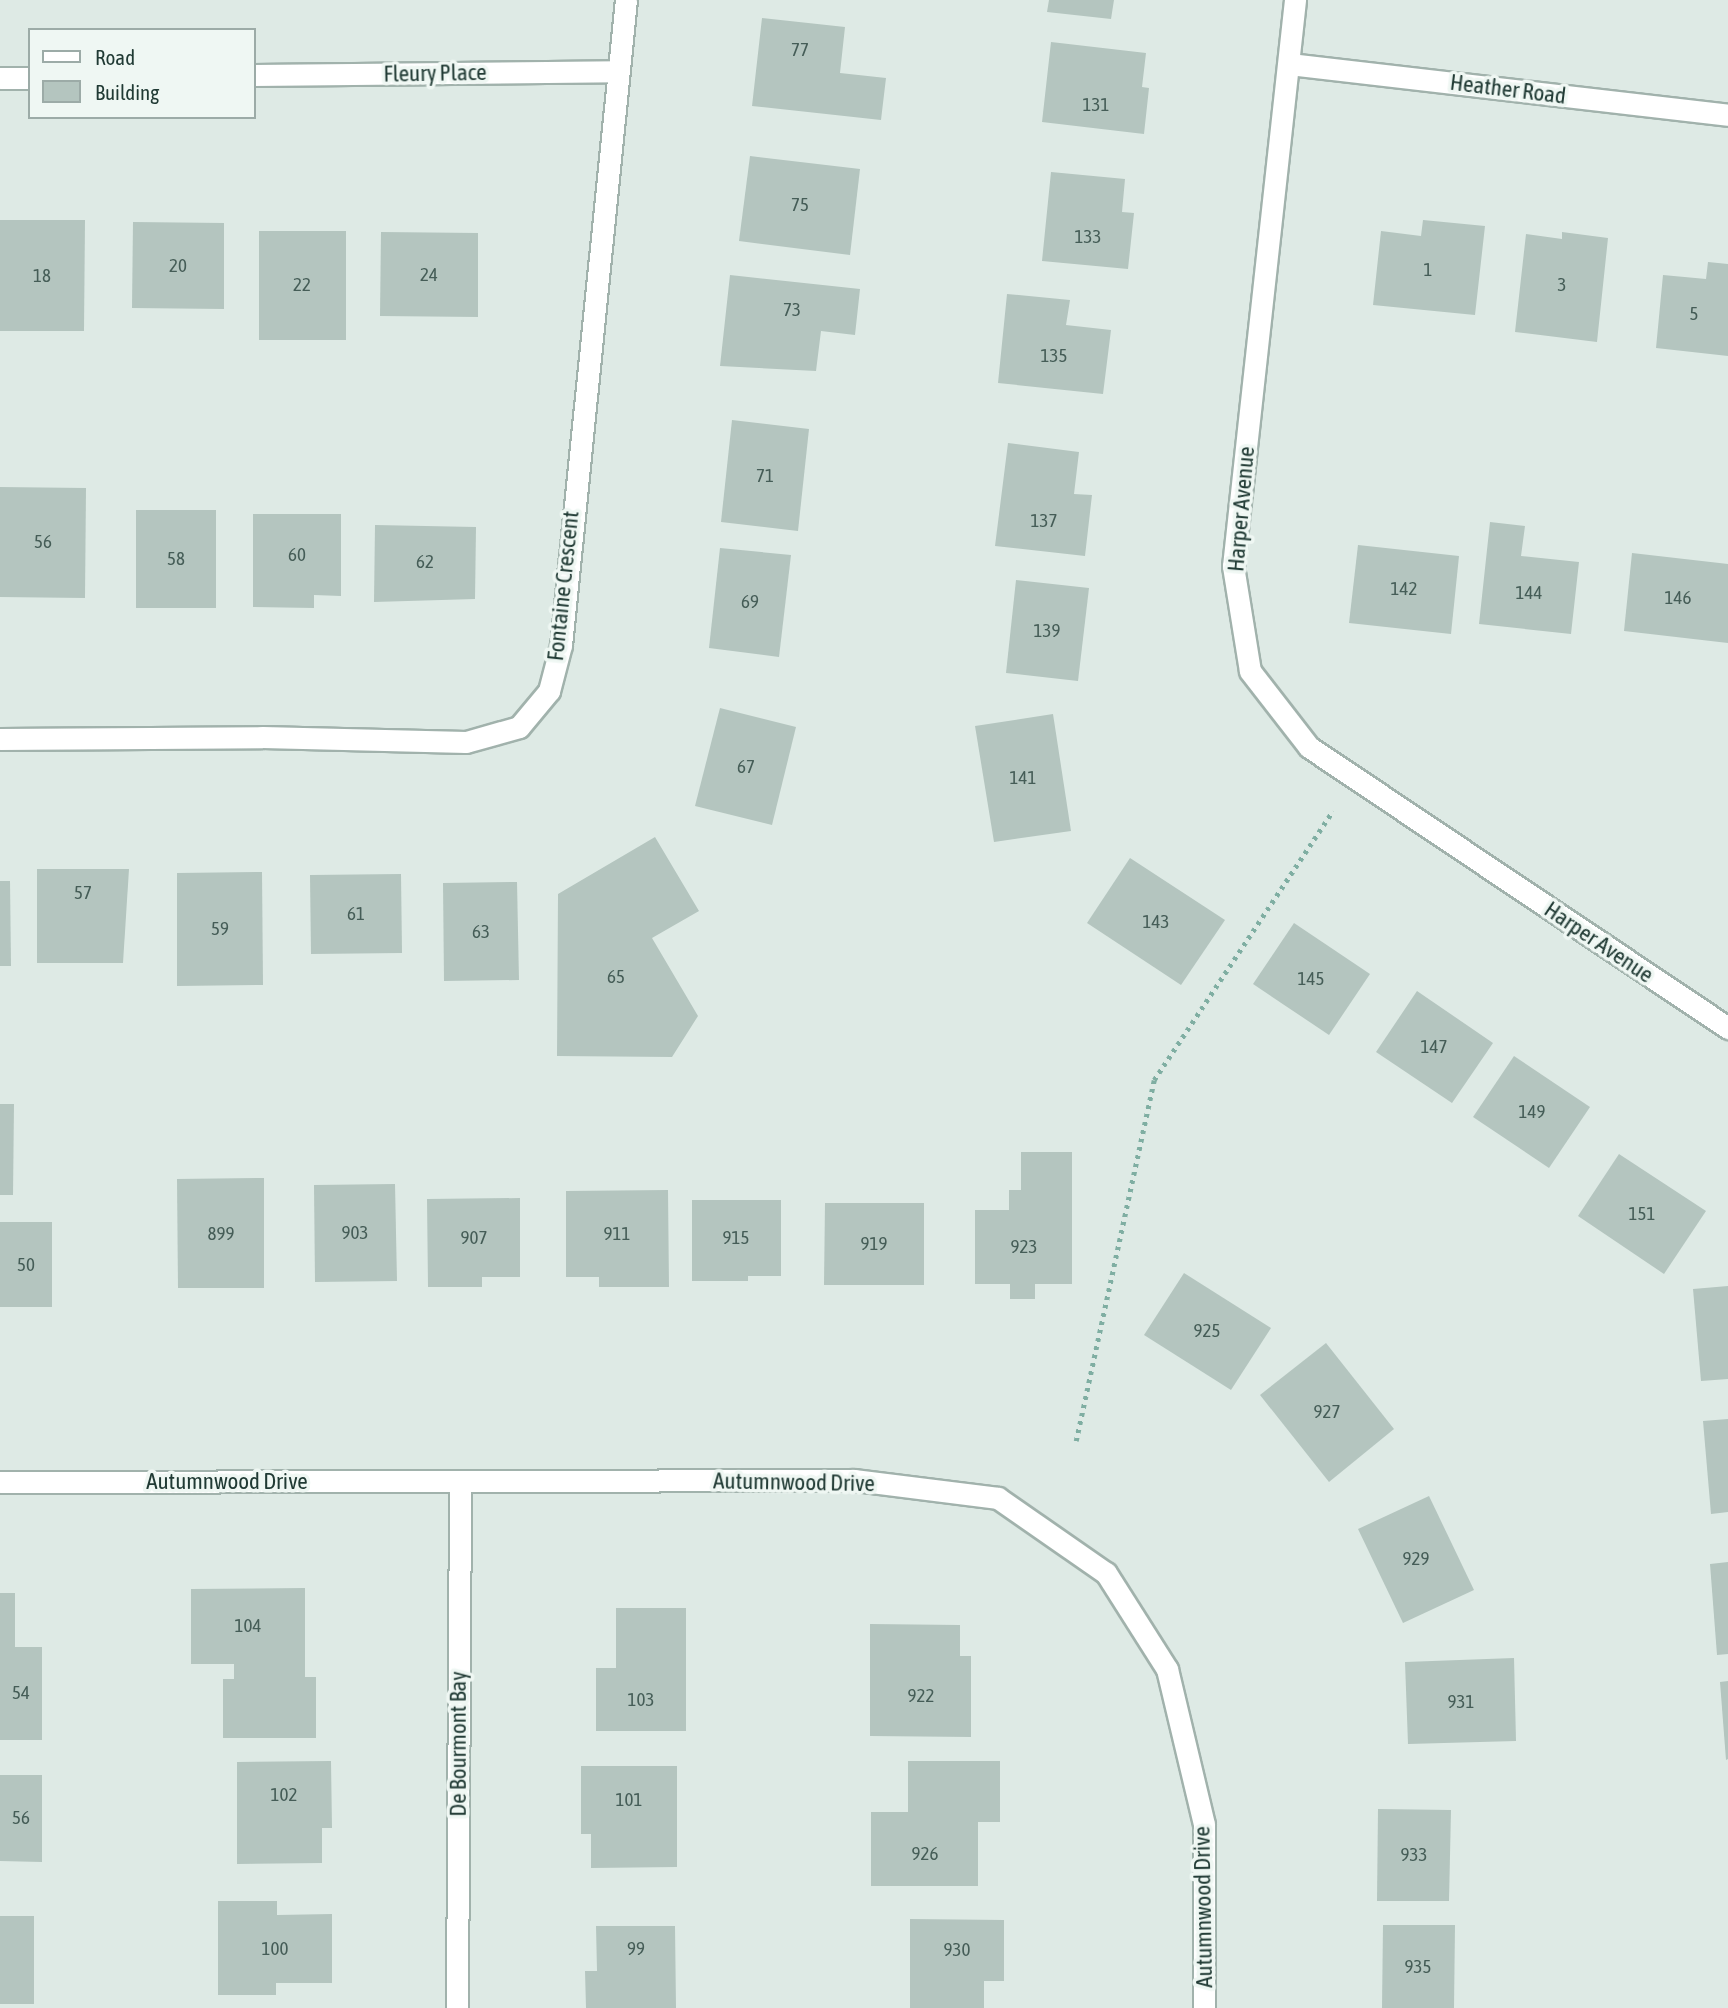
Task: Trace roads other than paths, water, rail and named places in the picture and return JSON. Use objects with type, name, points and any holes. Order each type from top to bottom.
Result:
[{"type":"street","name":"Fontaine Crescent","points":[[0,739],[262,737],[466,742],[519,727],[549,691],[561,645],[626,0]]},
{"type":"street","name":"Harper Avenue","points":[[1295,0],[1233,566],[1250,671],[1309,747],[1728,1028]]},
{"type":"street","name":"Heather Road","points":[[1289,64],[1728,115]]},
{"type":"street","name":"Fleury Place","points":[[256,75],[617,71]]},
{"type":"street","points":[[0,78],[28,78]]},
{"type":"street","name":"Autumnwood Drive","points":[[0,1482],[854,1480],[998,1498],[1106,1573],[1167,1669],[1204,1824],[1204,2008]]},
{"type":"street","name":"De Bourmont Bay","points":[[457,2008],[460,1481]]}]
